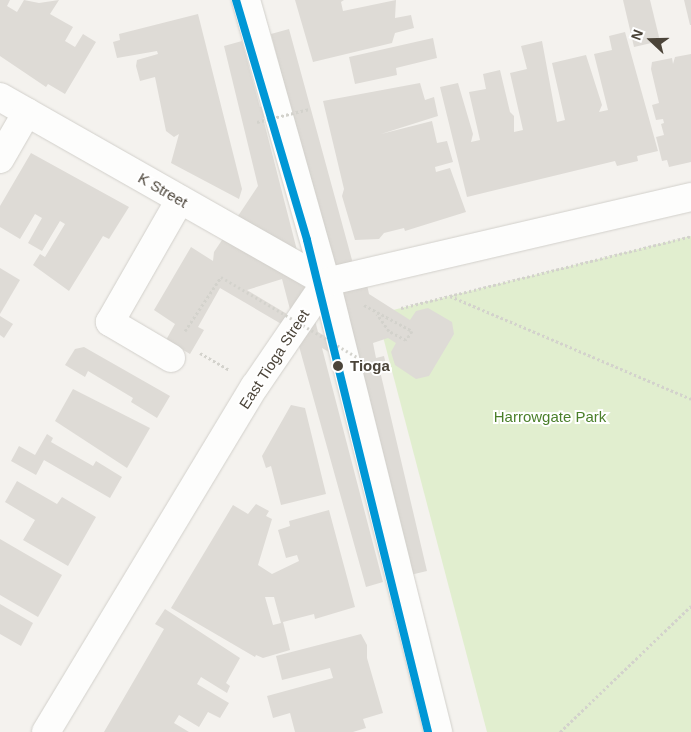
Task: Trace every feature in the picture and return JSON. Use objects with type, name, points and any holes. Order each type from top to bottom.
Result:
[{"type":"street","points":[[246,0],[326,282],[438,732]]},
{"type":"street","name":"K Street","points":[[0,97],[326,282]]},
{"type":"street","points":[[0,159],[27,112]]},
{"type":"street","points":[[326,282],[691,197]]},
{"type":"street","points":[[180,200],[110,322],[184,354]]},
{"type":"street","name":"East Tioga Street","points":[[46,732],[255,386],[326,282]]},
{"type":"path","points":[[257,122],[309,109]]},
{"type":"path","points":[[401,308],[691,236]]},
{"type":"path","points":[[184,333],[221,277],[379,370],[375,361]]},
{"type":"path","points":[[449,296],[691,399]]},
{"type":"path","points":[[360,310],[364,305],[412,330],[406,340],[389,331],[377,314]]},
{"type":"path","points":[[184,354],[255,386]]},
{"type":"path","points":[[560,732],[691,606]]},
{"type":"green space","name":"Harrowgate Park","points":[[691,236],[691,732],[487,732],[377,314]]},
{"type":"building","points":[[0,0],[10,0],[7,6],[17,12],[24,0],[39,3],[59,0],[50,14],[73,27],[65,41],[75,47],[83,34],[96,42],[65,94],[48,84],[46,87],[0,56]]},
{"type":"building","points":[[295,0],[344,0],[341,2],[343,11],[396,0],[395,18],[411,15],[414,28],[395,33],[392,43],[313,62]]},
{"type":"building","points":[[623,0],[650,0],[660,41],[634,47]]},
{"type":"building","points":[[684,0],[691,0],[691,25],[690,25]]},
{"type":"building","points":[[198,14],[242,189],[239,199],[171,163],[179,134],[174,137],[166,131],[155,77],[140,81],[136,66],[137,60],[158,54],[157,51],[117,58],[113,42],[120,40],[119,34]]},
{"type":"building","points":[[289,29],[358,282],[366,280],[369,294],[410,320],[416,311],[428,308],[452,322],[454,334],[429,376],[416,379],[395,365],[391,352],[396,343],[388,338],[373,343],[376,358],[384,356],[387,369],[380,371],[427,571],[410,575],[357,368],[322,348],[383,582],[366,587],[295,332],[220,288],[198,327],[204,330],[190,354],[166,340],[175,324],[154,310],[191,247],[213,261],[214,252],[258,186],[224,46],[242,41],[260,107],[288,100],[271,34]],"holes":[[[290,111],[352,352],[318,332],[263,118]],[[282,279],[292,317],[247,290]]]},
{"type":"building","points":[[625,32],[658,151],[637,156],[638,161],[617,166],[615,161],[467,197],[440,87],[458,83],[473,134],[471,142],[480,140],[469,92],[486,89],[483,74],[500,70],[510,112],[514,116],[514,132],[523,130],[510,73],[527,69],[521,46],[542,41],[557,122],[565,120],[552,63],[586,55],[602,105],[599,112],[608,110],[594,54],[612,50],[609,36]]},
{"type":"building","points":[[433,38],[437,58],[396,68],[397,75],[355,84],[349,57]]},
{"type":"building","points":[[691,54],[691,162],[669,167],[667,160],[662,161],[656,137],[664,135],[661,124],[664,123],[663,119],[656,120],[652,105],[659,103],[651,69],[652,62],[672,58],[673,64],[675,57]]},
{"type":"building","points":[[420,83],[425,100],[434,97],[438,116],[381,134],[432,121],[437,143],[447,141],[453,162],[435,167],[436,172],[450,168],[466,212],[405,231],[404,228],[384,233],[379,239],[355,240],[342,196],[344,189],[323,101]]},
{"type":"building","points":[[31,153],[129,207],[109,239],[103,236],[69,291],[33,265],[40,254],[45,257],[65,224],[60,221],[42,251],[28,243],[42,218],[35,214],[20,239],[0,227],[0,206]]},
{"type":"building","points":[[0,268],[20,280],[0,314]]},
{"type":"building","points":[[0,316],[13,324],[4,338],[0,335]]},
{"type":"building","points":[[84,347],[170,396],[157,418],[131,402],[133,398],[88,371],[85,377],[65,365],[75,349]]},
{"type":"building","points":[[73,389],[150,428],[127,468],[55,421]]},
{"type":"building","points":[[291,405],[305,408],[326,494],[281,505],[271,466],[266,468],[262,456]]},
{"type":"building","points":[[47,434],[53,438],[51,442],[93,466],[96,461],[122,477],[110,498],[44,460],[36,475],[11,461],[19,446],[35,455]]},
{"type":"building","points":[[17,481],[57,504],[62,497],[96,517],[68,566],[23,540],[35,520],[5,502]]},
{"type":"building","points":[[256,504],[269,511],[266,516],[272,519],[258,565],[272,574],[299,561],[297,555],[286,558],[278,530],[290,526],[289,521],[329,510],[355,607],[315,619],[314,614],[283,622],[290,650],[263,658],[256,655],[255,657],[171,608],[233,505],[248,514]],"holes":[[[265,597],[274,597],[281,623],[273,625]]]},
{"type":"building","points":[[0,539],[62,575],[38,617],[0,595]]},
{"type":"building","points":[[0,604],[33,623],[21,646],[0,634]]},
{"type":"building","points":[[165,609],[240,658],[226,683],[230,686],[227,693],[201,677],[197,684],[229,703],[220,718],[208,712],[199,727],[179,715],[174,723],[189,732],[104,732],[164,629],[155,624]]},
{"type":"building","points":[[361,634],[367,645],[367,658],[383,713],[363,719],[366,728],[353,732],[295,732],[290,713],[273,718],[267,696],[333,678],[330,668],[282,680],[276,656]]},
{"type":"transit line","points":[[236,0],[307,240],[428,732]]},
{"type":"place","name":"Tioga","points":[[338,366]]}]
